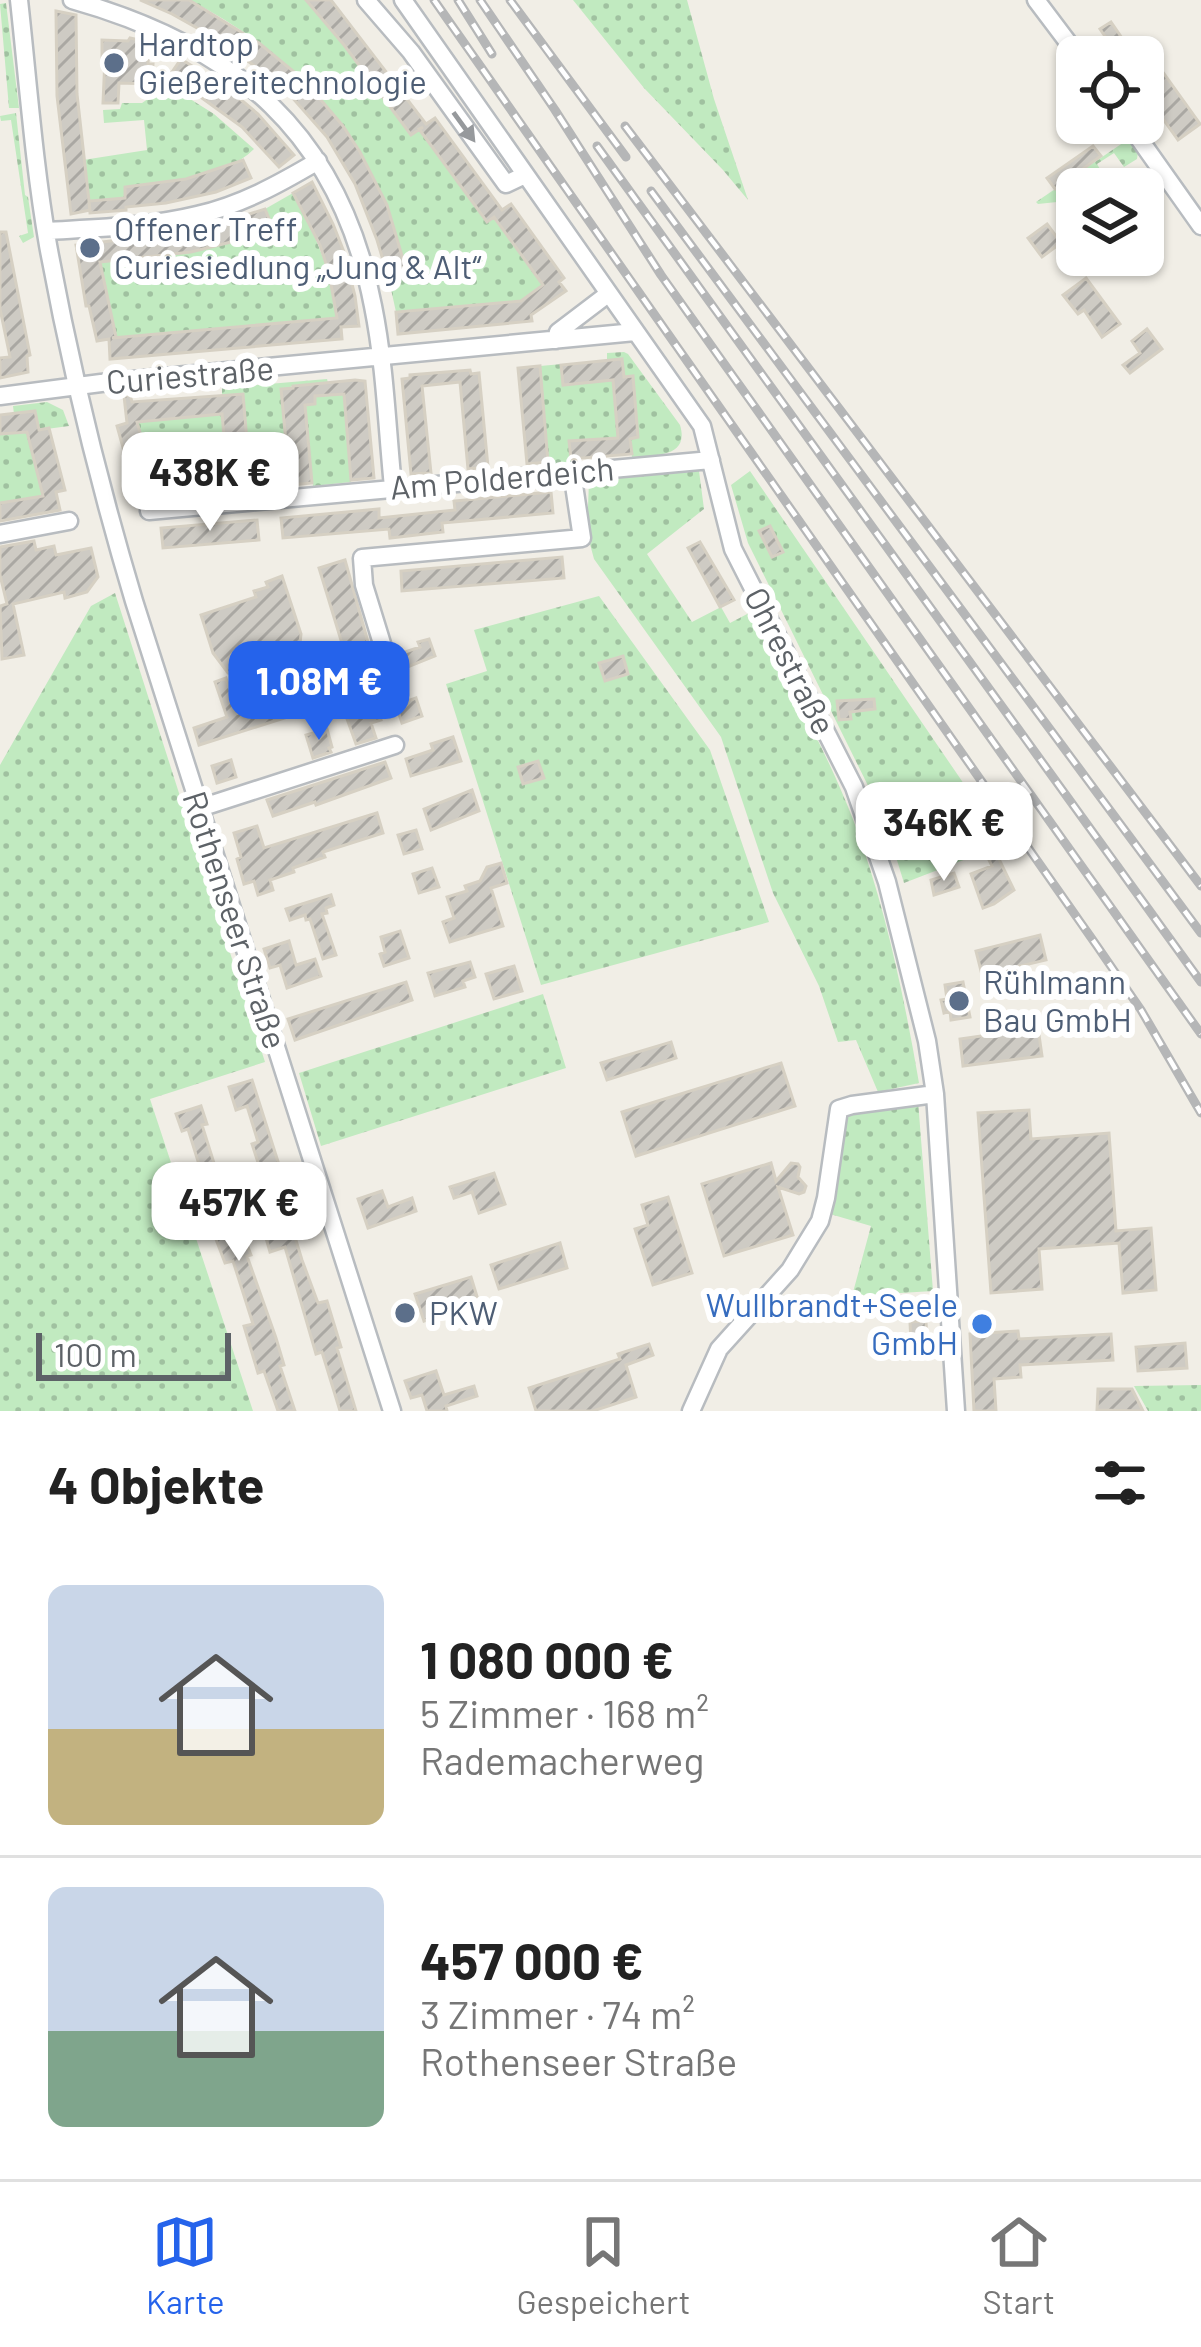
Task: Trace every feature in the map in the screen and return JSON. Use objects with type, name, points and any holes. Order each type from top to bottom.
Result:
[{"type":"street","name":"Rothenseer Straße","points":[[20,0],[46,231],[77,386],[132,593],[392,1411]]},
{"type":"street","points":[[72,0],[152,26],[219,64],[278,110],[302,136],[343,207],[360,249],[374,306],[393,488]]},
{"type":"street","name":"Ohrestraße","points":[[366,0],[411,52],[506,184],[524,175]]},
{"type":"street","name":"Ohrestraße","points":[[403,0],[702,426],[734,549],[854,788],[887,882],[927,1041],[956,1411]]},
{"type":"street","points":[[1036,0],[1063,36]]},
{"type":"street","points":[[411,52],[431,38]]},
{"type":"street","points":[[1143,144],[1201,226]]},
{"type":"street","points":[[46,231],[198,215],[259,194],[318,161]]},
{"type":"street","points":[[556,340],[558,332],[608,294]]},
{"type":"street","name":"Curiestraße","points":[[0,396],[634,332]]},
{"type":"street","name":"Am Polderdeich","points":[[149,512],[711,460]]},
{"type":"street","points":[[384,650],[364,584],[362,558],[581,538],[572,472]]},
{"type":"street","points":[[0,534],[69,521]]},
{"type":"street","points":[[200,808],[395,746]]},
{"type":"street","points":[[691,1411],[719,1349],[790,1270],[820,1221],[839,1109],[934,1094]]},
{"type":"green space","points":[[189,0],[306,0],[410,135],[419,129],[494,217],[543,285],[527,300],[396,312],[389,280],[408,275],[377,186],[356,147],[302,80],[231,24]]},
{"type":"green space","points":[[573,0],[687,0],[748,200],[644,88]]},
{"type":"green space","points":[[6,3],[19,108],[9,108],[0,4]]},
{"type":"green space","points":[[168,85],[214,114],[254,149],[210,174],[125,187],[125,198],[89,201],[83,160],[147,150],[144,120],[104,123],[103,110],[142,103]]},
{"type":"green space","points":[[16,113],[34,237],[23,243],[19,236],[28,233],[11,120],[1,121],[0,116]]},
{"type":"green space","points":[[1121,144],[1133,144],[1138,152],[1137,159],[1124,167],[1114,153],[1097,164],[1099,168],[1086,168]]},
{"type":"green space","points":[[1056,188],[1056,202],[1036,202]]},
{"type":"green space","points":[[293,193],[321,253],[337,318],[116,338],[100,262],[188,252],[272,229],[265,209]]},
{"type":"green space","points":[[624,352],[680,425],[680,444],[668,453],[632,457],[630,439],[638,437],[633,377],[624,377],[622,359],[607,360],[607,353]]},
{"type":"green space","points":[[562,364],[564,385],[613,380],[618,438],[570,441],[571,462],[548,465],[540,366]]},
{"type":"green space","points":[[327,379],[328,383],[282,390],[291,488],[251,491],[243,394],[222,395],[222,388]]},
{"type":"green space","points":[[344,394],[351,482],[313,486],[305,405],[315,396]]},
{"type":"green space","points":[[201,396],[220,396],[229,493],[210,495],[207,476],[154,480],[137,422],[202,416]]},
{"type":"green space","points":[[47,402],[63,410],[69,426],[39,430],[35,411],[14,414],[13,406]]},
{"type":"green space","points":[[27,432],[43,496],[0,503],[0,434]]},
{"type":"green space","points":[[699,471],[704,509],[647,554],[692,622],[721,607],[730,623],[751,612],[806,716],[854,822],[875,886],[919,1083],[878,1092],[856,1040],[838,1042],[819,986],[773,893],[721,737],[594,559],[587,533],[589,481]]},
{"type":"green space","points":[[750,471],[1005,844],[904,883],[884,818],[748,543],[731,485]]},
{"type":"green space","points":[[115,593],[265,1062],[150,1099],[253,1411],[0,1411],[0,765],[91,606]]},
{"type":"green space","points":[[599,596],[710,750],[769,922],[541,985],[446,684],[487,671],[474,630]]},
{"type":"green space","points":[[543,994],[566,1068],[321,1146],[299,1073]]},
{"type":"green space","points":[[918,1101],[933,1291],[852,1296],[871,1226],[830,1214],[844,1113]]},
{"type":"green space","points":[[1201,1385],[1201,1411],[1148,1411],[1134,1386]]},
{"type":"building","points":[[140,0],[189,0],[259,43],[304,80],[360,152],[387,205],[408,276],[389,280],[355,184],[327,137],[290,95],[222,42]]},
{"type":"building","points":[[306,0],[331,0],[426,124],[435,118],[502,210],[511,204],[564,278],[559,282],[566,291],[531,315],[532,321],[398,334],[396,312],[521,301],[543,285],[494,217],[487,222],[419,129],[411,135]]},
{"type":"building","points":[[56,11],[76,15],[77,94],[90,210],[71,214],[57,96]]},
{"type":"building","points":[[1111,22],[1121,36],[1105,36],[1100,29]]},
{"type":"building","points":[[102,40],[149,42],[152,84],[119,83],[118,103],[103,103]]},
{"type":"building","points":[[181,59],[258,114],[294,155],[279,167],[242,127],[170,75]]},
{"type":"building","points":[[1164,74],[1200,124],[1178,140],[1164,120]]},
{"type":"building","points":[[1093,146],[1101,156],[1084,168],[1061,168]]},
{"type":"building","points":[[243,160],[251,178],[216,192],[90,213],[89,201],[125,198],[125,187],[186,179]]},
{"type":"building","points":[[312,182],[344,252],[359,326],[341,327],[342,339],[110,359],[109,339],[97,341],[86,306],[76,245],[196,231],[265,209],[273,228],[247,238],[191,252],[100,262],[116,337],[112,338],[337,318],[320,245],[293,193]]},
{"type":"building","points":[[1047,224],[1056,236],[1056,247],[1042,257],[1028,238]]},
{"type":"building","points":[[0,232],[6,232],[30,355],[28,372],[0,378],[0,358],[10,357],[0,309]]},
{"type":"building","points":[[1086,278],[1120,324],[1102,337],[1084,310],[1078,314],[1063,295]]},
{"type":"building","points":[[1147,329],[1162,349],[1130,373],[1123,365],[1140,353],[1132,341]]},
{"type":"building","points":[[622,359],[624,377],[633,376],[638,437],[630,439],[632,454],[571,459],[569,441],[618,438],[613,380],[563,385],[561,365]]},
{"type":"building","points":[[540,366],[548,462],[527,464],[518,368]]},
{"type":"building","points":[[470,370],[479,373],[488,467],[468,469],[460,382],[422,386],[431,473],[411,474],[402,379]]},
{"type":"building","points":[[365,381],[374,478],[351,480],[344,394],[315,396],[315,404],[305,405],[312,483],[290,485],[281,389]]},
{"type":"building","points":[[243,394],[251,489],[229,491],[222,414],[137,422],[154,480],[208,476],[210,493],[148,498],[144,484],[134,487],[117,426],[127,423],[124,396],[130,395],[132,402]]},
{"type":"building","points":[[35,411],[39,430],[49,428],[65,490],[56,492],[60,510],[0,521],[0,503],[43,496],[27,432],[0,434],[0,415]]},
{"type":"building","points":[[551,492],[553,513],[442,523],[443,532],[390,538],[389,529],[283,538],[281,518],[379,509],[379,518],[455,510],[454,501]]},
{"type":"building","points":[[257,520],[259,540],[163,548],[161,528]]},
{"type":"building","points":[[770,526],[783,552],[772,557],[759,531]]},
{"type":"building","points":[[34,541],[36,550],[54,546],[56,555],[91,548],[98,577],[87,592],[65,598],[64,592],[13,604],[24,655],[2,659],[0,606],[7,604],[0,547]]},
{"type":"building","points":[[700,542],[734,600],[720,607],[688,548]]},
{"type":"building","points":[[562,557],[564,578],[402,591],[401,571]]},
{"type":"building","points":[[345,560],[368,642],[344,650],[319,568]]},
{"type":"building","points":[[282,576],[301,634],[291,667],[267,682],[265,674],[244,678],[228,673],[213,653],[201,615],[256,597],[254,591]]},
{"type":"building","points":[[429,639],[435,656],[390,674],[386,662]]},
{"type":"building","points":[[623,656],[628,674],[605,681],[599,663]]},
{"type":"building","points":[[226,678],[238,713],[313,689],[319,707],[199,745],[194,728],[227,717],[215,682]]},
{"type":"building","points":[[358,697],[363,712],[377,707],[381,720],[371,723],[376,738],[356,744],[337,704]]},
{"type":"building","points":[[416,698],[422,716],[402,723],[396,705]]},
{"type":"building","points":[[874,699],[875,709],[850,712],[851,719],[839,720],[837,701]]},
{"type":"building","points":[[327,729],[331,752],[313,758],[306,735]]},
{"type":"building","points":[[453,737],[461,761],[411,776],[406,759]]},
{"type":"building","points":[[231,760],[236,777],[217,783],[212,766]]},
{"type":"building","points":[[538,761],[544,778],[523,784],[518,767]]},
{"type":"building","points":[[385,762],[391,778],[273,816],[267,800]]},
{"type":"building","points":[[472,790],[479,811],[431,830],[424,809]]},
{"type":"building","points":[[377,813],[383,833],[323,852],[325,857],[270,880],[273,890],[258,895],[254,881],[244,884],[234,833],[257,826],[264,848]]},
{"type":"building","points":[[941,819],[950,852],[944,854],[945,868],[941,869],[928,821]]},
{"type":"building","points":[[416,830],[422,849],[404,854],[398,835]]},
{"type":"building","points":[[996,853],[1014,890],[983,908],[971,874],[992,866],[987,856]]},
{"type":"building","points":[[501,863],[507,883],[491,888],[503,926],[450,942],[443,922],[454,918],[447,897],[467,891],[465,886],[480,881],[487,867]]},
{"type":"building","points":[[432,868],[439,887],[419,893],[413,874]]},
{"type":"building","points":[[954,873],[959,887],[934,895],[931,880]]},
{"type":"building","points":[[331,895],[334,905],[322,914],[336,955],[323,959],[310,919],[305,915],[290,920],[286,909]]},
{"type":"building","points":[[400,931],[409,958],[384,966],[381,937]]},
{"type":"building","points":[[1040,935],[1046,960],[982,975],[976,951]]},
{"type":"building","points":[[289,941],[296,965],[315,959],[321,976],[287,988],[280,965],[270,968],[264,949]]},
{"type":"building","points":[[470,962],[475,977],[463,981],[465,987],[435,996],[428,973]]},
{"type":"building","points":[[514,966],[522,991],[494,999],[486,974]]},
{"type":"building","points":[[406,982],[412,1000],[295,1040],[288,1019]]},
{"type":"building","points":[[963,982],[970,1017],[951,1020],[941,1000],[947,999],[945,985]]},
{"type":"building","points":[[1038,1028],[1042,1056],[963,1066],[960,1039]]},
{"type":"building","points":[[671,1042],[676,1058],[607,1080],[601,1063]]},
{"type":"building","points":[[781,1063],[795,1106],[636,1156],[622,1112]]},
{"type":"building","points":[[252,1080],[288,1193],[293,1191],[299,1208],[287,1211],[318,1303],[327,1301],[356,1411],[340,1411],[322,1352],[316,1354],[285,1247],[270,1252],[264,1231],[275,1228],[266,1200],[278,1196],[272,1176],[263,1178],[247,1106],[236,1110],[229,1087]]},
{"type":"building","points":[[201,1106],[207,1124],[202,1125],[229,1211],[234,1210],[251,1255],[247,1256],[295,1411],[278,1411],[264,1371],[258,1373],[244,1326],[253,1324],[233,1261],[225,1263],[214,1234],[209,1218],[215,1216],[188,1129],[182,1131],[176,1114]]},
{"type":"building","points":[[1029,1110],[1031,1139],[1109,1133],[1116,1231],[1151,1228],[1156,1290],[1123,1293],[1119,1243],[1039,1249],[1042,1289],[991,1293],[978,1113]]},
{"type":"building","points":[[771,1163],[776,1181],[791,1163],[798,1164],[798,1177],[806,1186],[799,1194],[778,1187],[793,1235],[724,1256],[702,1184]]},
{"type":"building","points":[[494,1173],[505,1204],[479,1213],[472,1192],[454,1198],[450,1187]]},
{"type":"building","points":[[382,1191],[388,1207],[412,1198],[416,1211],[368,1228],[358,1199]]},
{"type":"building","points":[[668,1197],[692,1273],[653,1285],[635,1229],[648,1225],[642,1205]]},
{"type":"building","points":[[560,1243],[567,1268],[499,1289],[491,1265]]},
{"type":"building","points":[[471,1277],[479,1303],[424,1321],[415,1294]]},
{"type":"building","points":[[926,1321],[927,1342],[911,1343],[910,1322]]},
{"type":"building","points":[[1018,1331],[1019,1339],[1111,1334],[1113,1360],[1020,1365],[1021,1377],[994,1379],[996,1411],[974,1411],[970,1334]]},
{"type":"building","points":[[1185,1343],[1187,1368],[1138,1371],[1136,1347]]},
{"type":"building","points":[[649,1344],[653,1355],[626,1365],[636,1397],[593,1411],[536,1411],[529,1388],[620,1359],[618,1354]]},
{"type":"building","points":[[436,1371],[444,1395],[474,1386],[477,1396],[446,1406],[447,1411],[427,1411],[422,1395],[411,1398],[405,1381]]},
{"type":"building","points":[[1098,1389],[1132,1389],[1143,1411],[1097,1410]]},
{"type":"railway","points":[[434,0],[1097,946],[1201,1113]]},
{"type":"railway","points":[[458,0],[492,54]]},
{"type":"railway","points":[[480,0],[661,275],[1201,1034]]},
{"type":"railway","points":[[510,0],[626,157]]},
{"type":"railway","points":[[625,126],[1201,886]]},
{"type":"railway","points":[[597,146],[1201,982]]},
{"type":"railway","points":[[651,191],[1201,933]]},
{"type":"place","name":"Hardtop Gießereitechnologie","points":[[114,63]]},
{"type":"place","name":"Offener Treff Curiesiedlung „Jung & Alt“","points":[[90,248]]},
{"type":"place","name":"Rühlmann Bau GmbH","points":[[959,1001]]},
{"type":"place","name":"PKW","points":[[405,1313]]},
{"type":"place","name":"Wullbrandt+Seele GmbH","points":[[982,1324]]}]
